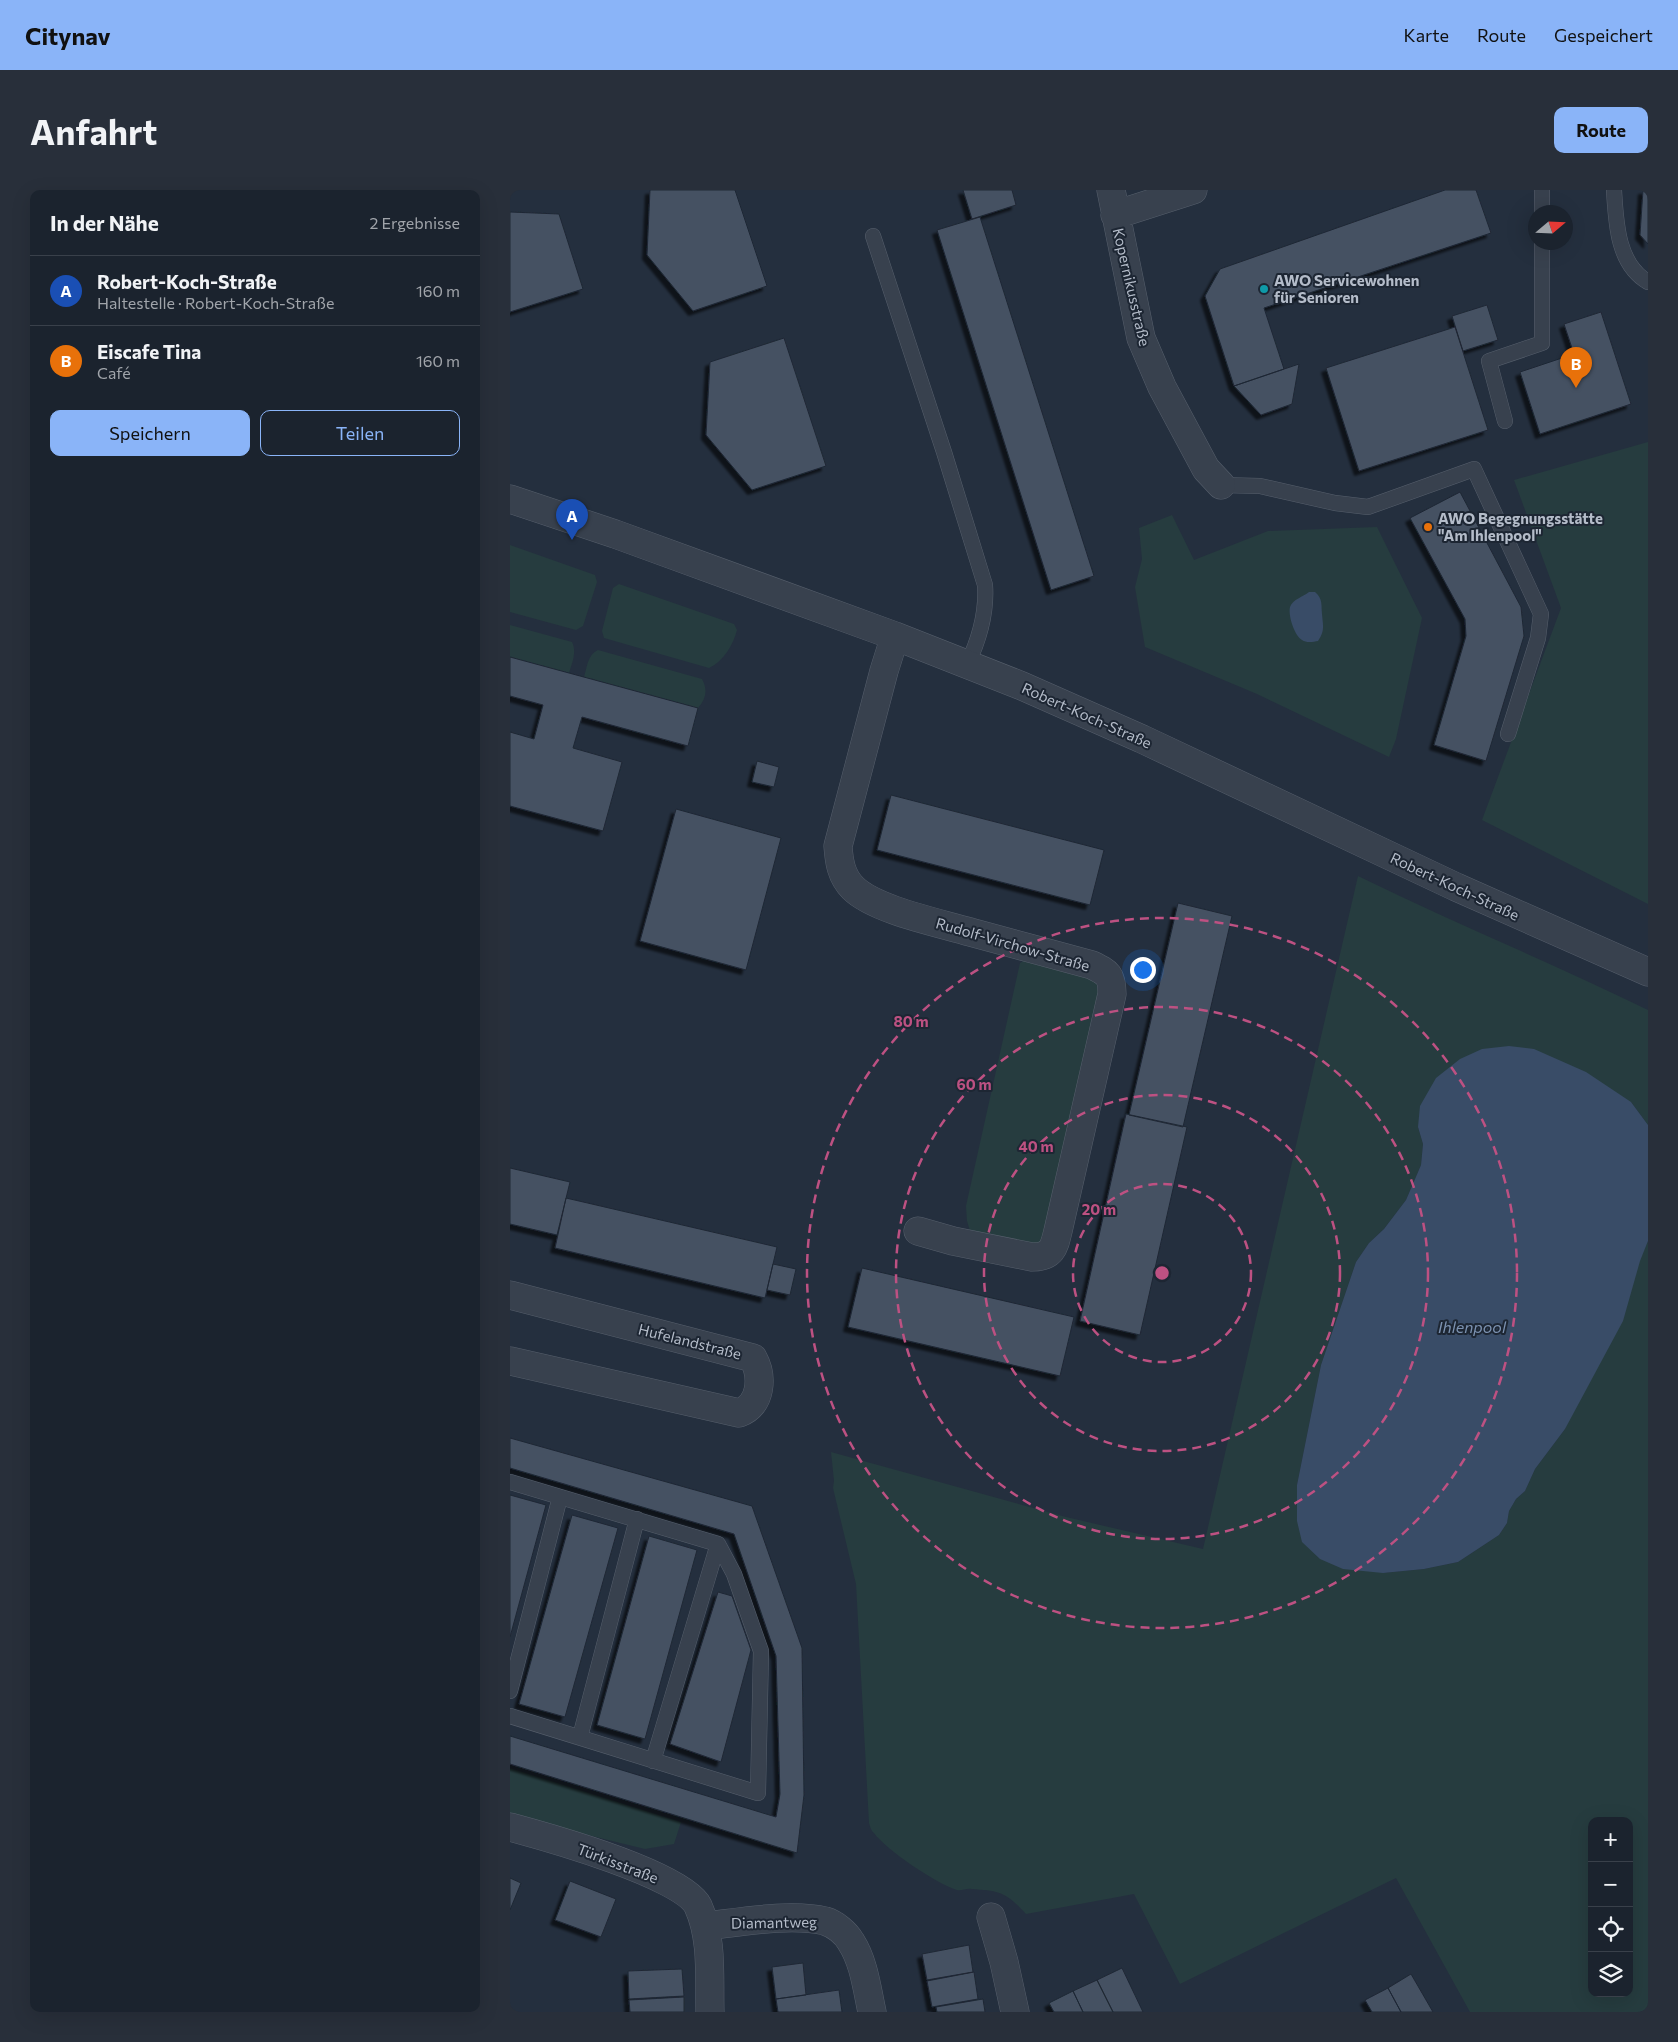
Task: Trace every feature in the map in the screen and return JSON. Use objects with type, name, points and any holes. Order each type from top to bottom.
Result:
[{"type":"street","points":[[1113,202],[1193,190]]},
{"type":"street","name":"Kopernikusstraße","points":[[1113,202],[1141,338],[1162,387],[1206,469],[1221,485]]},
{"type":"street","name":"Robert-Koch-Straße","points":[[510,499],[615,534],[895,636],[1022,686],[1142,739],[1456,887],[1648,972]]},
{"type":"street","name":"Rudolf-Virchow-Straße","points":[[895,636],[838,846],[839,862],[844,876],[852,887],[862,895],[901,913],[1092,965],[1105,972],[1112,980],[1112,994],[1056,1238],[1049,1254],[1042,1257],[1032,1257],[953,1241],[918,1231]]},
{"type":"street","name":"Hufelandstraße","points":[[510,1295],[753,1358],[759,1368],[759,1391],[748,1410],[740,1413],[510,1361]]},
{"type":"street","name":"Türkisstraße","points":[[510,1827],[550,1838],[650,1873],[678,1887],[697,1904],[706,1926],[710,2012]]},
{"type":"street","points":[[991,1917],[1004,1962],[1014,2012]]},
{"type":"street","name":"Diamantweg","points":[[706,1926],[758,1920],[803,1918],[826,1922],[842,1931],[852,1942],[859,1960],[872,2012]]},
{"type":"lane","points":[[1542,190],[1542,205]]},
{"type":"lane","points":[[1614,190],[1621,246],[1628,263],[1639,277],[1648,282]]},
{"type":"lane","points":[[873,236],[941,442],[985,585],[986,597],[980,639],[967,665]]},
{"type":"lane","points":[[1505,421],[1488,361],[1542,343],[1542,250]]},
{"type":"lane","points":[[1221,485],[1260,486],[1335,503],[1368,507],[1474,469],[1541,614],[1538,638],[1508,734]]},
{"type":"lane","points":[[510,1482],[718,1544],[734,1574],[761,1651],[758,1793],[510,1716]]},
{"type":"lane","points":[[510,1692],[560,1497]]},
{"type":"lane","points":[[580,1737],[637,1519]]},
{"type":"lane","points":[[653,1761],[718,1544]]},
{"type":"green space","points":[[1648,442],[1648,904],[1482,820],[1561,608],[1514,480]]},
{"type":"green space","points":[[1172,515],[1194,560],[1268,531],[1377,527],[1422,618],[1396,739],[1389,757],[1257,694],[1145,647],[1135,587],[1142,559],[1139,528]]},
{"type":"green space","points":[[510,545],[595,575],[597,582],[583,626],[576,630],[510,612]]},
{"type":"green space","points":[[619,584],[734,624],[737,630],[730,647],[719,661],[709,668],[604,638],[602,631],[613,588]]},
{"type":"green space","points":[[510,625],[572,642],[574,654],[569,673],[510,657]]},
{"type":"green space","points":[[598,650],[702,679],[705,691],[703,701],[698,708],[584,677],[592,654]]},
{"type":"green space","points":[[1358,876],[1648,1010],[1648,1125],[1631,1102],[1418,1127],[1423,1144],[1421,1165],[1406,1200],[1384,1229],[1369,1243],[1356,1262],[1321,1365],[1297,1485],[1383,1573],[1424,1569],[1458,1562],[1499,1535],[1507,1523],[1509,1511],[1516,1499],[1525,1491],[1535,1469],[1565,1429],[1648,1241],[1648,2012],[1470,2012],[1396,1878],[1180,1984],[1134,1894],[1026,1914],[1013,1901],[1002,1894],[982,1890],[957,1890],[948,1887],[912,1866],[889,1848],[873,1832],[869,1823],[856,1584],[833,1488],[831,1452],[1066,1517],[1203,1549]]},
{"type":"green space","points":[[1028,958],[1088,976],[1097,984],[1099,996],[1046,1236],[1038,1244],[1022,1244],[971,1234],[967,1221],[966,1206],[1020,963]]},
{"type":"green space","points":[[510,1768],[681,1822],[674,1844],[645,1849],[510,1816]]},
{"type":"water","points":[[1309,592],[1315,592],[1320,599],[1323,631],[1318,641],[1305,642],[1296,634],[1292,625],[1290,607],[1293,602]]},
{"type":"water","name":"Ihlenpool","points":[[1509,1046],[1534,1049],[1586,1072],[1631,1102],[1648,1125],[1648,1241],[1640,1261],[1623,1321],[1565,1429],[1535,1469],[1525,1491],[1516,1499],[1509,1511],[1507,1523],[1499,1535],[1458,1562],[1424,1569],[1383,1573],[1343,1569],[1320,1559],[1302,1542],[1297,1521],[1297,1485],[1321,1365],[1356,1262],[1369,1243],[1384,1229],[1406,1200],[1421,1165],[1423,1144],[1418,1127],[1420,1106],[1436,1078],[1460,1059],[1482,1049]]},
{"type":"building","points":[[650,190],[735,190],[767,286],[693,311],[647,255]]},
{"type":"building","points":[[963,190],[1012,190],[1016,205],[972,219]]},
{"type":"building","name":"AWO Servicewohnen für Senioren","points":[[1445,190],[1476,190],[1491,233],[1264,308],[1284,369],[1234,386],[1205,296],[1220,269]]},
{"type":"building","points":[[1643,190],[1648,190],[1648,244],[1640,235]]},
{"type":"building","points":[[510,212],[559,214],[583,289],[510,312]]},
{"type":"building","points":[[980,217],[1094,576],[1051,590],[937,230]]},
{"type":"building","points":[[1487,305],[1498,340],[1463,351],[1452,316]]},
{"type":"building","points":[[1601,312],[1631,404],[1540,434],[1520,372],[1574,354],[1564,324]]},
{"type":"building","points":[[1455,327],[1488,430],[1359,471],[1326,368]]},
{"type":"building","points":[[784,338],[826,466],[752,490],[706,435],[710,362]]},
{"type":"building","points":[[1299,364],[1292,404],[1261,415],[1234,386]]},
{"type":"building","points":[[1460,492],[1521,607],[1524,636],[1486,761],[1434,745],[1466,636],[1465,619],[1410,518]]},
{"type":"building","points":[[510,657],[698,708],[688,746],[582,717],[573,748],[622,762],[603,831],[510,806],[510,732],[534,739],[543,705],[510,696]]},
{"type":"building","points":[[757,761],[779,767],[774,787],[752,782]]},
{"type":"building","points":[[891,795],[1104,850],[1090,905],[877,850]]},
{"type":"building","points":[[676,809],[781,838],[746,970],[640,941]]},
{"type":"building","points":[[1178,903],[1232,916],[1183,1127],[1129,1115]]},
{"type":"building","points":[[1126,1114],[1187,1127],[1140,1335],[1080,1321]]},
{"type":"building","points":[[510,1168],[570,1182],[557,1235],[510,1224]]},
{"type":"building","points":[[566,1198],[777,1247],[765,1298],[555,1248]]},
{"type":"building","points":[[773,1264],[796,1269],[790,1295],[767,1290]]},
{"type":"building","points":[[862,1268],[1074,1317],[1060,1376],[848,1327]]},
{"type":"building","points":[[510,1438],[752,1506],[802,1648],[804,1795],[797,1853],[510,1764],[510,1736],[776,1817],[780,1794],[776,1656],[734,1534],[510,1468]]},
{"type":"building","points":[[510,1495],[546,1505],[510,1637]]},
{"type":"building","points":[[572,1515],[618,1528],[565,1717],[519,1704]]},
{"type":"building","points":[[649,1536],[697,1550],[645,1739],[597,1725]]},
{"type":"building","points":[[718,1592],[732,1596],[751,1650],[721,1762],[670,1744]]},
{"type":"building","points":[[510,1878],[521,1883],[510,1910]]},
{"type":"building","points":[[570,1881],[616,1899],[601,1937],[555,1920]]},
{"type":"building","points":[[969,1945],[973,1972],[927,1980],[922,1954]]},
{"type":"building","points":[[803,1963],[806,1995],[776,1999],[772,1967]]},
{"type":"building","points":[[1122,1968],[1143,2012],[1113,2012],[1097,1980]]},
{"type":"building","points":[[682,1969],[684,1996],[629,1999],[628,1971]]},
{"type":"building","points":[[974,1972],[978,1999],[932,2007],[927,1981]]},
{"type":"building","points":[[1411,1974],[1433,2012],[1401,2012],[1388,1988]]},
{"type":"building","points":[[1097,1980],[1113,2012],[1083,2012],[1073,1991]]},
{"type":"building","points":[[1388,1988],[1401,2012],[1372,2012],[1365,2000]]},
{"type":"building","points":[[839,1990],[842,2012],[778,2012],[776,1999]]},
{"type":"building","points":[[1073,1991],[1083,2012],[1054,2012],[1049,2003]]},
{"type":"building","points":[[684,1997],[684,2012],[630,2012],[629,2000]]},
{"type":"building","points":[[983,1999],[985,2012],[937,2012],[936,2007]]},
{"type":"place","name":"AWO Servicewohnen für Senioren","points":[[1264,289]]},
{"type":"place","name":"Eiscafe Tina","points":[[1576,388]]},
{"type":"place","name":"AWO Begegnungsstätte \"Am Ihlenpool\"","points":[[1428,527]]},
{"type":"place","name":"Robert-Koch-Straße","points":[[572,540]]}]
